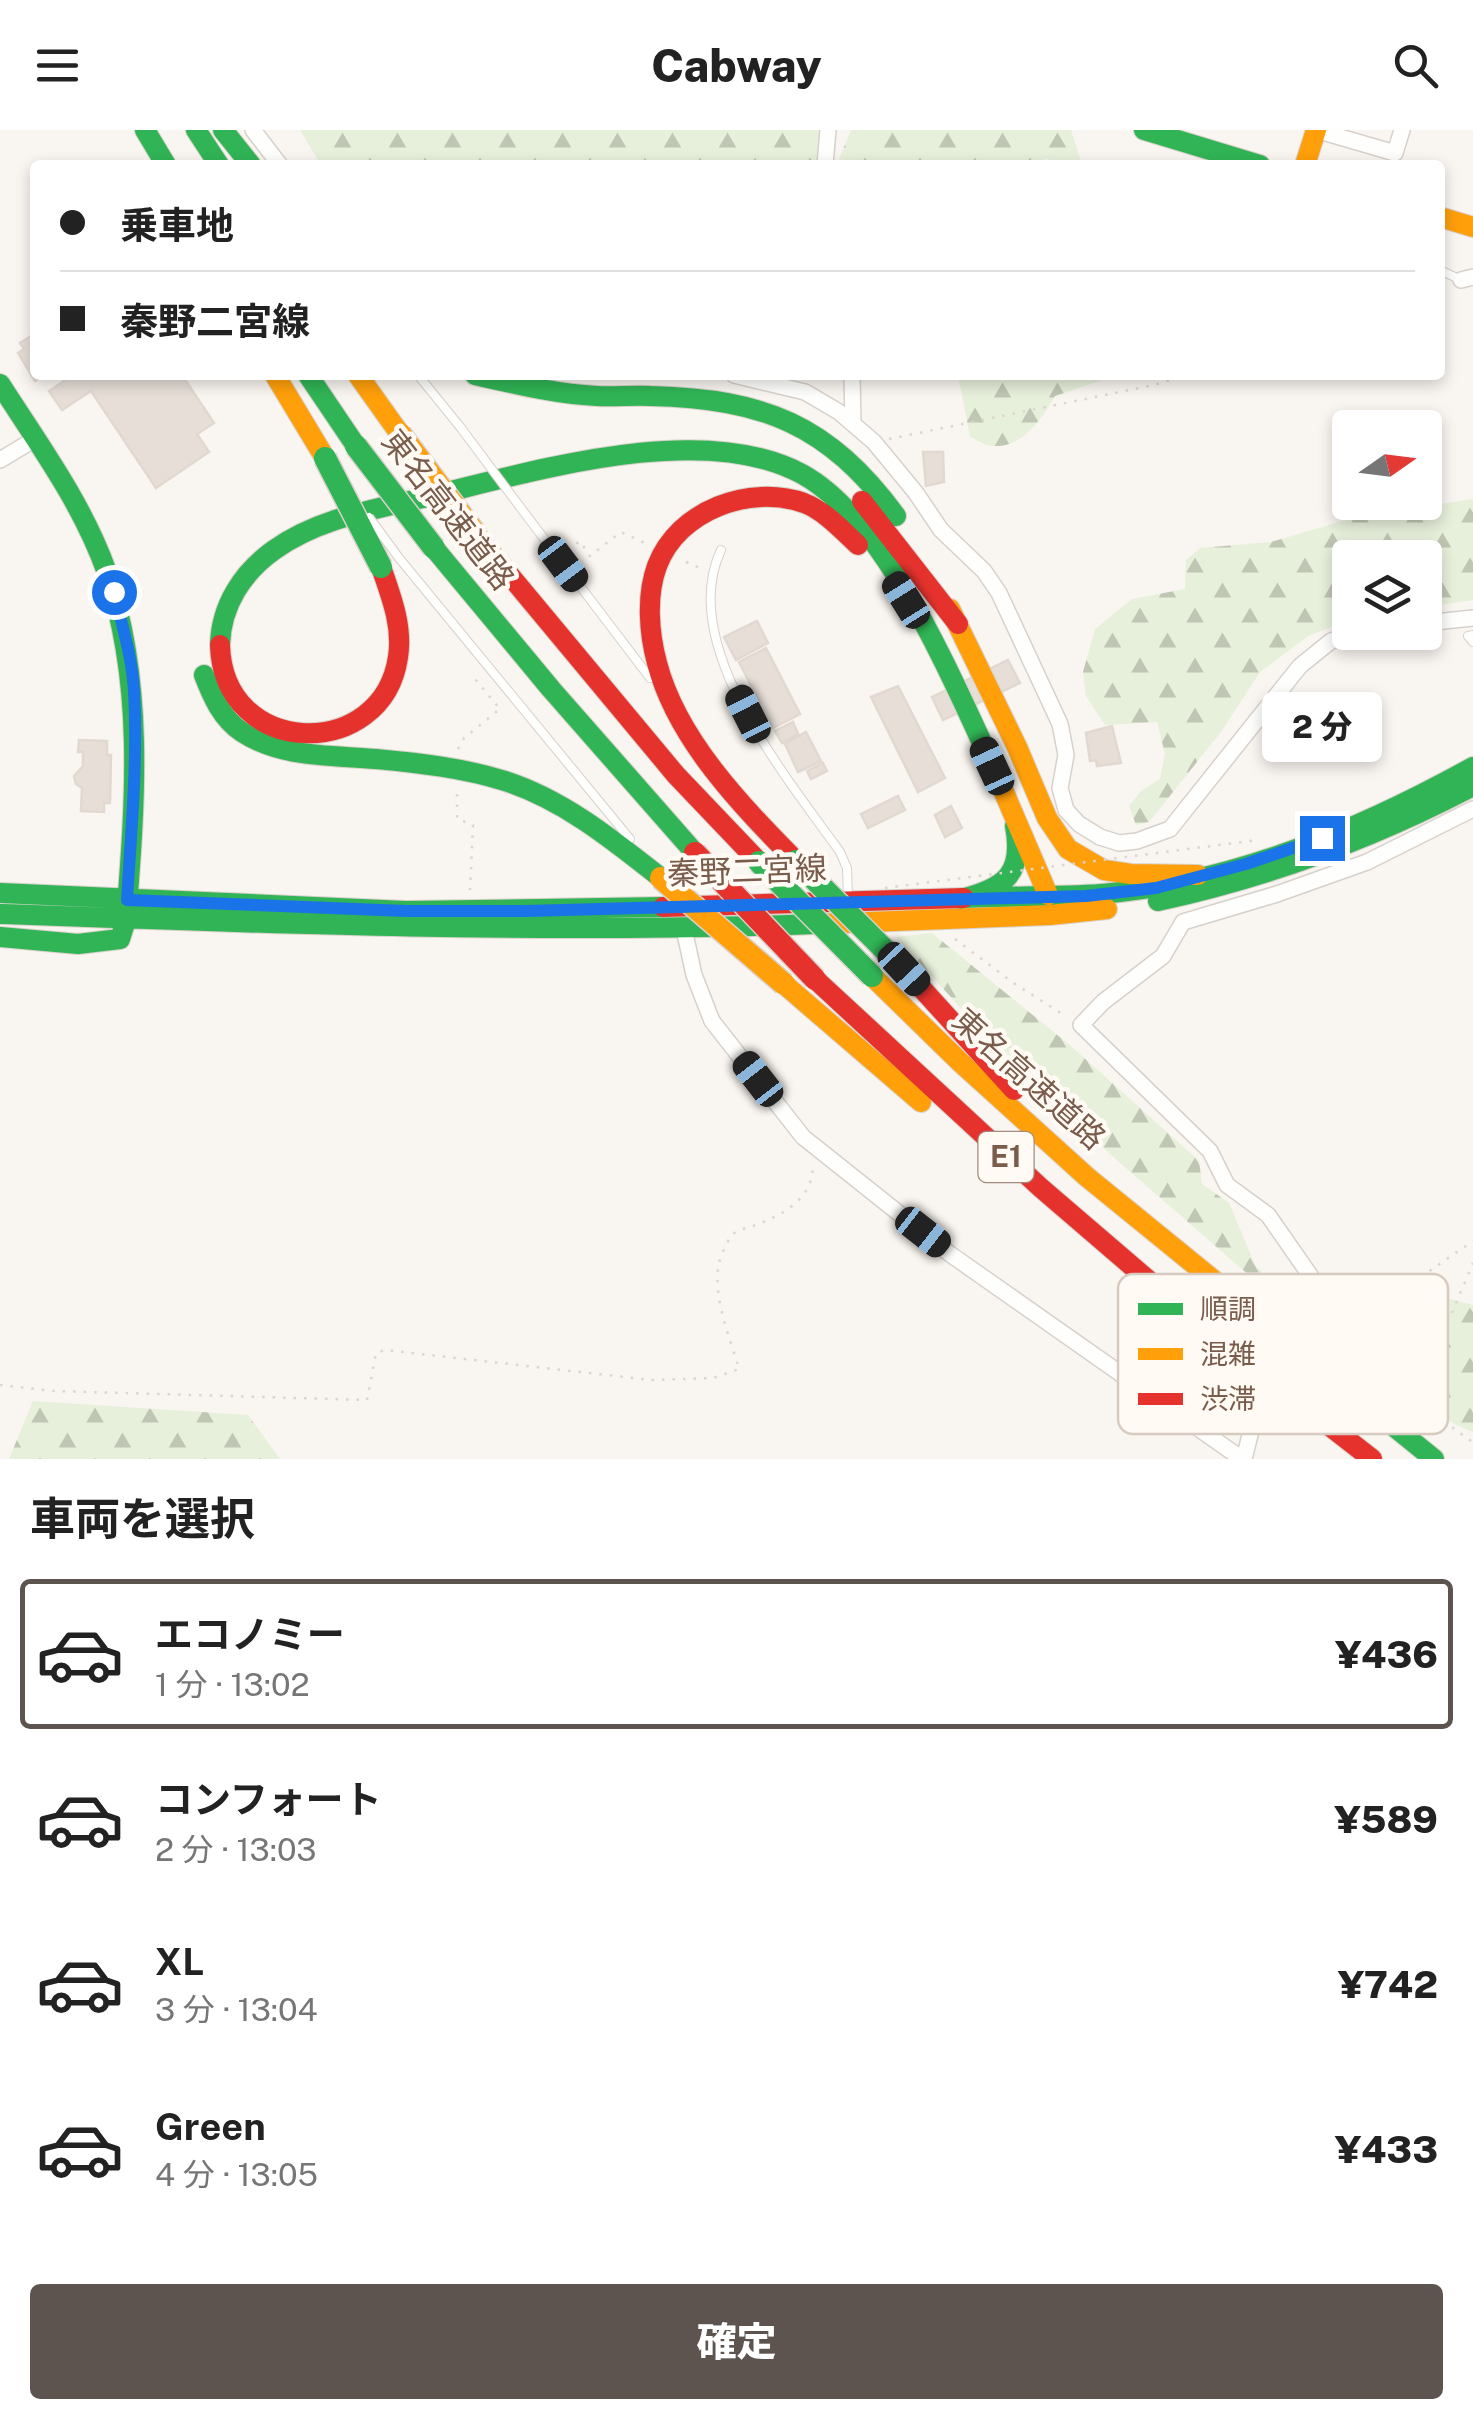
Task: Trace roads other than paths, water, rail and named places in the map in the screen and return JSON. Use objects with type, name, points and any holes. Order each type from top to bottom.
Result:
[{"type":"main road","points":[[145,130],[163,160]]},
{"type":"main road","points":[[196,130],[216,160]]},
{"type":"main road","points":[[223,130],[247,160]]},
{"type":"main road","points":[[1144,130],[1243,160]]},
{"type":"main road","points":[[1307,160],[1316,130]]},
{"type":"main road","points":[[1445,219],[1473,227]]},
{"type":"main road","points":[[278,380],[325,458],[390,562],[399,638],[396,668],[379,701],[351,724],[318,735],[277,729],[244,709],[224,676],[219,639],[229,601],[256,564],[289,540],[343,517],[537,472],[629,454],[738,453],[775,462],[809,478],[840,500],[892,576],[952,684],[1008,800],[1049,905]]},
{"type":"main road","name":"東名高速道路","points":[[311,380],[434,548],[550,689],[695,853],[816,979],[1041,1188],[1141,1274]]},
{"type":"main road","name":"東名高速道路","points":[[362,380],[476,536],[676,775],[959,1061],[1088,1176],[1208,1274]]},
{"type":"main road","points":[[497,380],[596,396],[709,400],[770,411],[805,428],[852,462],[878,491],[916,548],[958,624],[1060,839],[1078,857],[1118,872],[1198,876]]},
{"type":"main road","points":[[0,384],[84,522],[114,592],[128,646],[135,740],[126,910],[120,940],[107,944],[0,937]]},
{"type":"main road","points":[[958,624],[873,513],[834,476],[802,456],[763,440],[697,436],[628,441],[472,469],[357,497],[279,528],[245,554],[224,581],[202,646],[204,676],[221,712],[240,731],[263,743],[296,751],[452,769],[507,781],[541,796],[607,836],[1008,1175],[1135,1274]]},
{"type":"main road","points":[[892,576],[805,503],[771,496],[735,498],[701,513],[666,552],[651,587],[658,667],[672,707],[757,822],[904,969],[1088,1176]]},
{"type":"main road","points":[[1017,746],[1044,844],[1049,905]]},
{"type":"main road","name":"秦野二宮線","points":[[0,894],[126,910],[406,929],[684,929],[1049,905],[1086,896],[1156,888],[1246,864],[1400,806],[1473,767]]},
{"type":"main road","name":"秦野二宮線","points":[[0,914],[126,910],[440,911],[961,899],[1130,906],[1220,889],[1310,861],[1416,818],[1473,786]]},
{"type":"main road","points":[[961,899],[998,889],[1017,863],[1020,845],[1008,800]]},
{"type":"main road","name":"東名高速道路","points":[[1340,1434],[1372,1459]]},
{"type":"main road","name":"東名高速道路","points":[[1403,1434],[1434,1459]]},
{"type":"street","points":[[253,130],[276,160]]},
{"type":"street","points":[[825,160],[828,130]]},
{"type":"street","points":[[1316,130],[1396,152],[1402,130]]},
{"type":"street","points":[[755,380],[804,392],[853,424],[874,442],[941,530],[984,571],[999,593],[1060,724],[1066,756],[1060,788],[1066,810],[1100,837],[1119,843],[1137,842],[1170,829],[1300,666],[1332,640]]},
{"type":"street","points":[[852,380],[853,424]]},
{"type":"street","points":[[0,460],[35,439]]},
{"type":"street","points":[[1442,621],[1469,618]]},
{"type":"street","points":[[1309,1274],[1268,1216],[1227,1185],[1210,1151],[1081,1025],[1103,1002],[1163,956],[1182,922],[1367,862],[1473,809]]},
{"type":"street","points":[[684,929],[694,975],[712,1021],[803,1137],[950,1254],[1118,1372]]},
{"type":"street","points":[[1207,1434],[1243,1459],[1251,1434]]},
{"type":"lane","points":[[422,380],[672,707]]},
{"type":"lane","points":[[721,550],[712,574],[710,610],[733,684],[764,744],[840,852],[847,868],[847,900]]},
{"type":"lane","points":[[390,562],[661,878]]},
{"type":"lane","points":[[1469,618],[1471,638]]}]
